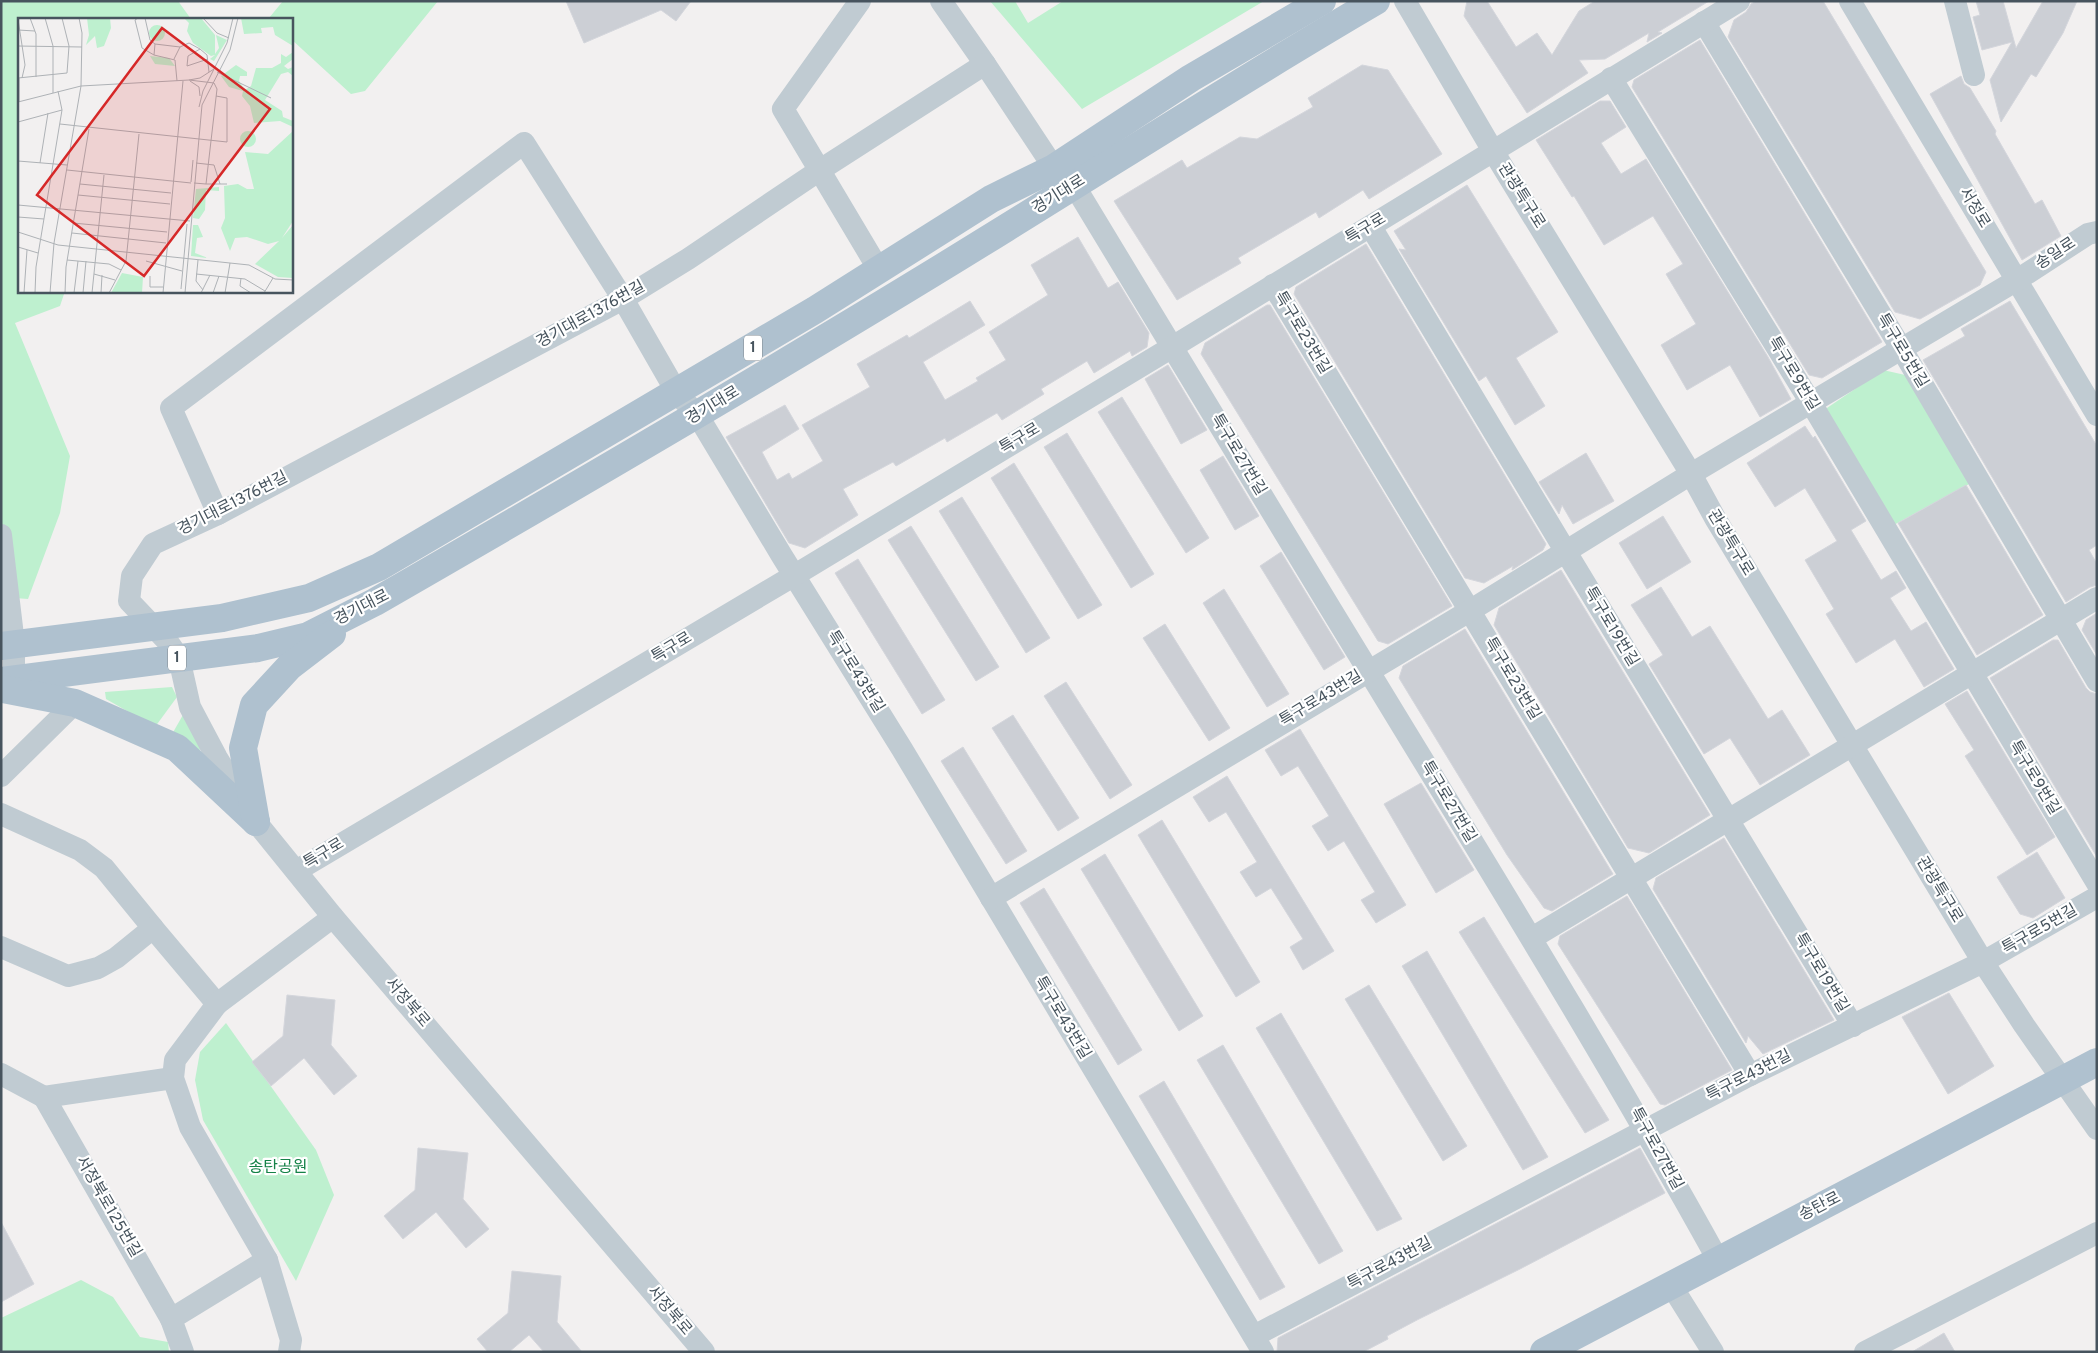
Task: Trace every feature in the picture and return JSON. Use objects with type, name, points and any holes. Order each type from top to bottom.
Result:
[{"type":"main road","name":"경기대로","points":[[6,683],[258,648],[308,636],[348,616],[698,416],[1008,227],[1064,176],[1191,78],[1322,1]]},
{"type":"main road","name":"경기대로","points":[[8,645],[222,618],[309,598],[370,571],[677,393],[879,270],[991,199],[1064,176],[1287,53],[1376,1]]},
{"type":"main road","points":[[256,822],[243,748],[254,705],[289,667],[342,625],[348,616]]},
{"type":"main road","points":[[6,683],[76,703],[177,748],[256,822]]},
{"type":"main road","name":"송탄로","points":[[1544,1352],[2097,1062]]},
{"type":"street","points":[[860,1],[783,108],[879,270]]},
{"type":"street","points":[[941,1],[1064,176]]},
{"type":"street","name":"관광특구로","points":[[1405,1],[1493,151],[1691,474],[1715,518],[1983,962],[2024,1025],[2097,1128]]},
{"type":"street","name":"특구로","points":[[296,871],[795,575],[1739,1]]},
{"type":"street","name":"서정로","points":[[1850,1],[2097,415]]},
{"type":"street","points":[[1955,1],[1974,75]]},
{"type":"street","name":"특구로5번길","points":[[1704,22],[1901,348],[2097,681]]},
{"type":"street","name":"경기대로1376번길","points":[[154,626],[129,601],[132,576],[153,544],[218,514],[623,299],[688,259],[820,170],[985,64]]},
{"type":"street","name":"특구로9번길","points":[[1611,78],[1810,403],[2097,883]]},
{"type":"street","name":"특구로43번길","points":[[218,514],[171,408],[524,143],[623,299],[677,393],[698,416],[991,898],[1258,1344],[1646,1130],[1750,1075],[1983,962]]},
{"type":"street","name":"특구로27번길","points":[[1064,176],[1174,346],[1368,670],[1532,938],[1646,1130],[1718,1260]]},
{"type":"street","name":"특구로19번길","points":[[1371,226],[1853,1026]]},
{"type":"street","name":"송일로","points":[[1691,474],[2017,280],[2088,234],[2097,232]]},
{"type":"street","name":"특구로23번길","points":[[1273,285],[1471,610],[1630,878],[1750,1075]]},
{"type":"street","name":"특구로43번길","points":[[991,898],[1368,670],[1471,610],[1691,474]]},
{"type":"street","points":[[1,535],[8,645],[6,683]]},
{"type":"street","points":[[1532,938],[2097,598]]},
{"type":"street","name":"서정북로","points":[[154,626],[179,658],[190,707],[256,822],[334,917],[704,1352]]},
{"type":"street","points":[[1,776],[76,703]]},
{"type":"street","points":[[1,814],[80,850],[104,868],[217,1004]]},
{"type":"street","name":"특구로5번길","points":[[1983,962],[2097,897]]},
{"type":"street","points":[[289,1352],[291,1340],[267,1260],[190,1127],[173,1078],[175,1060],[217,1004],[334,917]]},
{"type":"street","points":[[1,946],[68,976],[98,968],[116,958],[153,928]]},
{"type":"street","points":[[1,1074],[44,1097],[173,1078]]},
{"type":"street","name":"서정북로125번길","points":[[44,1097],[171,1319],[183,1352]]},
{"type":"street","points":[[1865,1352],[2097,1233]]},
{"type":"street","points":[[171,1319],[267,1260]]},
{"type":"street","points":[[1671,1284],[1713,1352]]},
{"type":"green space","points":[[1,1],[178,1],[190,18],[18,18],[18,292],[65,292],[60,306],[15,323],[70,456],[60,513],[28,599],[1,597]]},
{"type":"green space","points":[[283,1],[438,1],[365,91],[351,94],[292,40],[292,18],[269,18]]},
{"type":"green space","points":[[990,1],[1015,1],[1028,23],[1063,1],[1264,1],[1082,109]]},
{"type":"green space","points":[[1883,370],[1914,377],[1971,483],[1890,527],[1824,410]]},
{"type":"green space","points":[[172,687],[177,697],[155,727],[106,699],[105,692]]},
{"type":"green space","points":[[184,713],[201,745],[199,753],[171,736]]},
{"type":"green space","name":"송탄공원","points":[[226,1023],[316,1150],[334,1195],[296,1281],[203,1120],[195,1080],[200,1052]]},
{"type":"green space","points":[[81,1280],[113,1297],[140,1337],[168,1342],[169,1352],[1,1352],[1,1318]]},
{"type":"building","points":[[566,1],[691,1],[676,21],[661,10],[584,43]]},
{"type":"building","points":[[1467,1],[1487,1],[1516,47],[1537,33],[1552,55],[1579,11],[1595,1],[1709,1],[1658,32],[1662,33],[1647,42],[1649,33],[1605,59],[1579,60],[1588,73],[1527,113],[1464,16]]},
{"type":"building","points":[[1756,1],[1823,1],[1986,272],[1980,285],[1920,319],[1895,312],[1728,37],[1734,20],[1746,12],[1751,4]]},
{"type":"building","points":[[1976,1],[2003,1],[2016,48],[2043,1],[2077,1],[2063,33],[2036,77],[2031,74],[2001,122],[1990,80],[2012,42],[1982,50],[1973,17],[1980,15]]},
{"type":"building","points":[[1700,40],[1882,342],[1822,378],[1809,375],[1632,87],[1634,80]]},
{"type":"building","points":[[1362,65],[1388,70],[1442,154],[1369,199],[1363,190],[1319,218],[1316,212],[1238,258],[1241,263],[1177,300],[1114,201],[1182,160],[1187,168],[1240,137],[1257,139],[1313,107],[1308,98]]},
{"type":"building","points":[[1961,76],[1964,84],[1970,88],[1996,131],[1995,134],[2035,204],[2042,200],[2061,236],[2022,260],[1930,94]]},
{"type":"building","points":[[1600,101],[1610,101],[1626,127],[1601,143],[1621,174],[1646,159],[1768,357],[1791,399],[1760,417],[1730,365],[1687,390],[1661,345],[1696,324],[1666,274],[1683,264],[1653,216],[1604,245],[1536,140]]},
{"type":"building","points":[[1467,185],[1558,332],[1516,358],[1545,406],[1515,425],[1486,376],[1479,381],[1399,249],[1406,250],[1394,231]]},
{"type":"building","points":[[1078,237],[1108,288],[1118,282],[1149,333],[1147,347],[1132,356],[1130,351],[1094,373],[1087,361],[1041,389],[1044,394],[1002,420],[997,413],[947,442],[945,438],[896,466],[893,462],[843,489],[858,515],[805,548],[789,543],[726,437],[785,405],[799,429],[762,452],[777,480],[789,473],[792,479],[823,461],[802,425],[870,387],[857,364],[907,335],[909,338],[970,301],[985,325],[923,362],[945,400],[978,381],[976,378],[1006,360],[989,332],[1048,295],[1031,265]]},
{"type":"building","points":[[1366,244],[1546,544],[1543,550],[1512,570],[1513,566],[1484,583],[1465,578],[1294,294],[1296,287]]},
{"type":"building","points":[[2010,301],[2097,446],[2097,545],[2089,550],[2097,564],[2097,585],[2090,587],[2066,602],[1923,360],[1965,336],[1961,329]]},
{"type":"building","points":[[1267,305],[1270,305],[1452,606],[1388,644],[1378,641],[1201,354],[1205,343]]},
{"type":"building","points":[[1168,365],[1207,430],[1181,444],[1145,379]]},
{"type":"building","points":[[1122,397],[1209,538],[1186,553],[1098,412]]},
{"type":"building","points":[[1805,426],[1813,438],[1815,436],[1866,521],[1851,530],[1881,580],[1896,571],[1906,588],[1890,598],[1911,631],[1926,622],[1954,669],[1924,687],[1895,639],[1856,663],[1826,614],[1834,609],[1805,560],[1837,541],[1805,488],[1775,507],[1747,463]]},
{"type":"building","points":[[1067,433],[1154,574],[1131,588],[1044,447]]},
{"type":"building","points":[[1586,453],[1614,501],[1573,524],[1562,505],[1559,514],[1539,482]]},
{"type":"building","points":[[1223,456],[1259,516],[1235,530],[1200,470]]},
{"type":"building","points":[[1014,463],[1102,605],[1078,619],[991,478]]},
{"type":"building","points":[[1966,485],[2043,615],[1977,655],[1898,523]]},
{"type":"building","points":[[962,497],[1050,638],[1026,653],[939,511]]},
{"type":"building","points":[[1663,516],[1691,562],[1647,589],[1619,543]]},
{"type":"building","points":[[911,526],[999,667],[976,681],[888,540]]},
{"type":"building","points":[[1281,552],[1345,657],[1324,670],[1260,566]]},
{"type":"building","points":[[858,559],[945,700],[922,714],[835,573]]},
{"type":"building","points":[[1561,570],[1710,815],[1649,853],[1628,848],[1494,625],[1499,608]]},
{"type":"building","points":[[1661,587],[1692,637],[1710,626],[1768,719],[1782,710],[1810,755],[1760,785],[1730,738],[1704,754],[1649,664],[1663,655],[1631,605]]},
{"type":"building","points":[[1224,589],[1289,694],[1267,707],[1203,603]]},
{"type":"building","points":[[2097,613],[2097,655],[2082,630],[2086,620]]},
{"type":"building","points":[[1165,624],[1230,728],[1209,741],[1143,638]]},
{"type":"building","points":[[1465,629],[1613,874],[1552,911],[1544,908],[1507,855],[1399,678],[1403,666]]},
{"type":"building","points":[[2053,640],[2058,640],[2086,688],[2090,692],[2097,694],[2097,857],[1990,678]]},
{"type":"building","points":[[1066,682],[1132,785],[1110,799],[1044,696]]},
{"type":"building","points":[[1967,691],[2055,837],[2027,855],[1965,756],[1974,750],[1945,704]]},
{"type":"building","points":[[1013,715],[1079,818],[1058,831],[992,728]]},
{"type":"building","points":[[1300,729],[1406,905],[1376,923],[1361,900],[1375,892],[1344,841],[1328,851],[1312,826],[1329,816],[1298,766],[1281,776],[1265,750]]},
{"type":"building","points":[[963,747],[1027,851],[1006,864],[941,761]]},
{"type":"building","points":[[1227,776],[1334,951],[1303,970],[1290,947],[1303,939],[1271,888],[1256,897],[1240,872],[1257,862],[1226,812],[1209,822],[1193,797]]},
{"type":"building","points":[[1421,783],[1474,870],[1436,893],[1384,804]]},
{"type":"building","points":[[1162,820],[1260,982],[1236,997],[1138,835]]},
{"type":"building","points":[[1724,838],[1834,1020],[1763,1054],[1748,1036],[1746,1043],[1653,889],[1656,878]]},
{"type":"building","points":[[2037,852],[2065,898],[2033,918],[2020,914],[1997,877]]},
{"type":"building","points":[[1105,854],[1203,1016],[1179,1031],[1081,869]]},
{"type":"building","points":[[1044,888],[1142,1050],[1118,1065],[1020,903]]},
{"type":"building","points":[[1627,896],[1732,1070],[1665,1105],[1660,1104],[1558,944],[1560,936]]},
{"type":"building","points":[[1484,917],[1609,1120],[1585,1133],[1459,932]]},
{"type":"building","points":[[1427,951],[1548,1157],[1523,1170],[1402,966]]},
{"type":"building","points":[[1369,985],[1467,1146],[1443,1161],[1345,999]]},
{"type":"building","points":[[1949,993],[1994,1066],[1948,1094],[1902,1017]]},
{"type":"building","points":[[287,995],[335,1000],[331,1045],[357,1076],[334,1095],[304,1058],[271,1086],[252,1062],[283,1036]]},
{"type":"building","points":[[1281,1013],[1402,1219],[1377,1231],[1256,1028]]},
{"type":"building","points":[[1223,1045],[1343,1251],[1319,1264],[1197,1060]]},
{"type":"building","points":[[1164,1081],[1285,1287],[1260,1300],[1139,1096]]},
{"type":"building","points":[[418,1148],[468,1153],[463,1199],[489,1229],[466,1248],[436,1212],[403,1239],[384,1216],[415,1190]]},
{"type":"building","points":[[1640,1148],[1665,1193],[1520,1269],[1417,1320],[1387,1336],[1388,1339],[1363,1352],[1277,1352],[1278,1338]]},
{"type":"building","points":[[1,1222],[34,1284],[1,1302]]},
{"type":"building","points":[[512,1271],[561,1276],[557,1322],[582,1352],[544,1352],[529,1335],[509,1352],[488,1352],[477,1339],[508,1313]]},
{"type":"building","points":[[1944,1333],[1955,1352],[1912,1352]]}]
